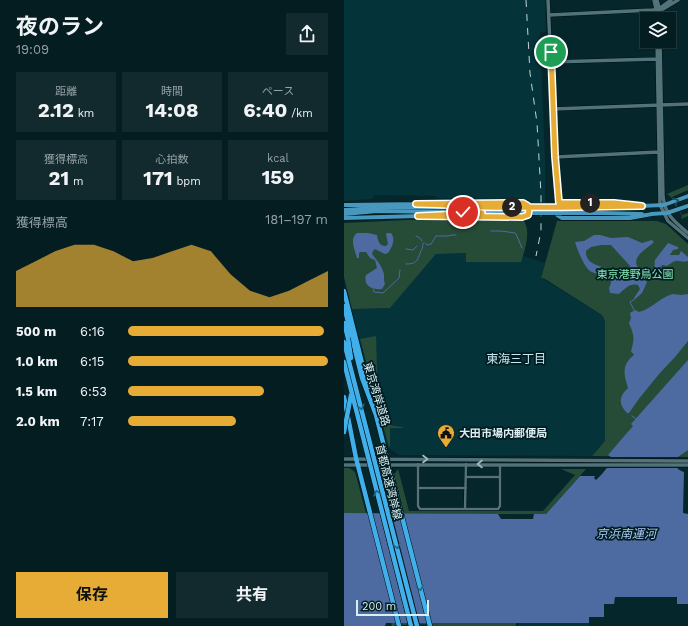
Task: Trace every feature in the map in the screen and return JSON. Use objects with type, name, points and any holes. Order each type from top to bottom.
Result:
[{"type":"highway","points":[[344,291],[372,404]]},
{"type":"highway","name":"東京湾岸道路","points":[[344,306],[362,378],[376,415],[430,626]]},
{"type":"highway","points":[[344,323],[350,350],[352,378],[350,405],[344,432]]},
{"type":"highway","name":"首都高速湾岸線","points":[[344,342],[417,626]]},
{"type":"highway","name":"首都高速湾岸線","points":[[344,362],[411,626]]},
{"type":"highway","points":[[344,397],[357,464],[399,626]]},
{"type":"highway","points":[[344,412],[352,440]]},
{"type":"main road","points":[[344,210],[377,208],[642,206],[662,205],[688,196]]},
{"type":"main road","points":[[344,206],[523,203],[528,206],[529,210],[528,215],[522,217],[418,216]]},
{"type":"main road","points":[[642,206],[614,203],[559,203],[556,206],[556,212],[562,218],[630,218],[652,214]]},
{"type":"main road","points":[[416,204],[482,207]]},
{"type":"main road","points":[[344,214],[376,211],[652,214],[666,213],[688,206]]},
{"type":"main road","points":[[344,218],[482,213]]},
{"type":"street","points":[[548,0],[555,156],[559,203]]},
{"type":"street","points":[[655,0],[659,12]]},
{"type":"street","points":[[658,12],[658,9],[671,0]]},
{"type":"street","points":[[549,15],[663,9],[678,0]]},
{"type":"street","points":[[657,48],[663,196],[662,205]]},
{"type":"street","points":[[660,48],[659,152],[662,205],[668,221],[688,238]]},
{"type":"street","points":[[551,62],[657,59]]},
{"type":"street","points":[[553,109],[688,104]]},
{"type":"street","points":[[555,156],[659,152]]},
{"type":"street","points":[[666,213],[688,233]]},
{"type":"street","points":[[344,459],[356,458],[418,464],[688,463]]},
{"type":"street","points":[[344,465],[387,462],[593,460],[688,463]]},
{"type":"street","points":[[418,464],[418,506],[420,509],[499,508],[500,464]]},
{"type":"street","points":[[465,509],[466,464]]},
{"type":"street","points":[[466,477],[500,477]]},
{"type":"street","points":[[418,488],[466,488]]},
{"type":"shaded area","points":[[344,0],[545,0],[546,32],[540,32],[545,160],[545,203],[533,203],[527,199],[437,198],[434,196],[375,195],[372,199],[344,201]]},
{"type":"shaded area","points":[[466,253],[467,262],[520,262],[523,256],[545,263],[541,278],[602,315],[605,321],[605,441],[592,456],[399,455],[388,448],[352,309],[390,308],[436,254]]},
{"type":"shaded area","points":[[518,623],[589,623],[589,626],[518,626]]},
{"type":"green space","points":[[688,185],[688,190],[672,197],[682,215],[688,213],[688,216],[681,219],[682,216],[671,197],[667,194]]},
{"type":"green space","points":[[408,220],[524,221],[527,230],[526,247],[521,262],[466,262],[466,253],[436,254],[390,308],[352,309],[344,277],[344,223]]},
{"type":"green space","name":"東京港野鳥公園","points":[[557,221],[657,221],[666,224],[688,244],[688,457],[592,456],[605,441],[605,321],[602,315],[545,279],[541,278]]},
{"type":"green space","points":[[376,336],[378,382],[381,407],[384,417],[388,423],[393,426],[403,427],[390,428],[389,447],[360,339]]},
{"type":"green space","points":[[344,468],[349,468],[355,472],[366,513],[344,513]]},
{"type":"green space","points":[[398,469],[409,511],[543,511],[575,475],[561,469],[586,469],[546,514],[404,513],[394,475]]},
{"type":"green space","points":[[391,623],[516,623],[516,626],[432,626],[432,624],[392,626]]},
{"type":"water","points":[[357,233],[377,235],[380,244],[386,246],[388,244],[386,234],[391,233],[393,243],[388,253],[385,254],[375,249],[372,254],[380,264],[384,273],[385,284],[382,289],[375,289],[367,285],[365,279],[366,275],[377,268],[375,260],[370,258],[366,252],[360,252],[359,258],[357,258],[353,238]]},
{"type":"water","points":[[594,235],[611,238],[628,237],[642,243],[652,240],[654,242],[639,255],[636,262],[642,271],[640,274],[641,277],[647,282],[642,293],[635,299],[634,298],[640,289],[638,285],[632,285],[619,294],[610,293],[610,278],[589,270],[582,259],[575,242],[584,241]],"holes":[[[611,245],[630,266],[630,275],[624,281],[611,270],[591,262],[586,256],[586,251],[591,247]]]},
{"type":"water","points":[[668,243],[678,247],[678,249],[673,250],[670,255],[679,255],[681,251],[688,257],[688,261],[674,261],[667,266],[662,265],[654,272],[655,260]]},
{"type":"water","points":[[673,294],[688,294],[688,341],[659,374],[629,413],[627,413],[622,406],[621,397],[628,388],[625,379],[625,366],[634,355],[631,351],[633,337],[629,323],[631,318],[630,313],[635,310],[639,312],[644,310]]},
{"type":"water","name":"京浜南運河","points":[[688,360],[688,450],[675,459],[675,461],[678,469],[684,472],[683,513],[688,514],[688,604],[677,604],[677,597],[615,597],[614,604],[604,604],[604,617],[589,617],[589,623],[386,623],[385,626],[344,626],[344,513],[546,514],[580,476],[595,476],[594,478],[596,480],[602,474],[614,459],[608,455],[633,426],[631,424]]},
{"type":"pier","points":[[607,457],[681,457],[676,463],[680,468],[605,468],[611,460]]},
{"type":"pier","points":[[379,511],[391,511],[420,625],[408,625]]},
{"type":"pier","points":[[498,514],[534,514],[533,519],[501,519]]},
{"type":"waterway","points":[[491,231],[515,233],[522,248]]},
{"type":"waterway","points":[[425,243],[427,245],[431,244],[436,236],[456,235]]},
{"type":"waterway","points":[[416,236],[422,241]]},
{"type":"waterway","points":[[406,264],[416,262],[423,243]]},
{"type":"waterway","points":[[406,249],[413,250],[417,246]]},
{"type":"waterway","points":[[373,289],[374,292],[383,293],[399,278],[400,270]]},
{"type":"waterway","points":[[634,310],[630,302],[635,299]]},
{"type":"waterway","points":[[632,416],[636,419]]},
{"type":"railway","points":[[526,0],[530,73],[537,123],[541,194],[541,231],[536,256]]},
{"type":"place","name":"大田市場内郵便局","points":[[446,448]]},
{"type":"district","name":"東海三丁目","points":[[516,359]]},
{"type":"route","points":[[463,212],[482,213],[418,216],[525,217],[528,215],[529,208],[528,206],[527,204],[524,203],[435,202],[416,204],[482,207],[507,207],[555,207],[602,207],[642,206],[614,203],[559,203],[555,156],[551,52]]}]
